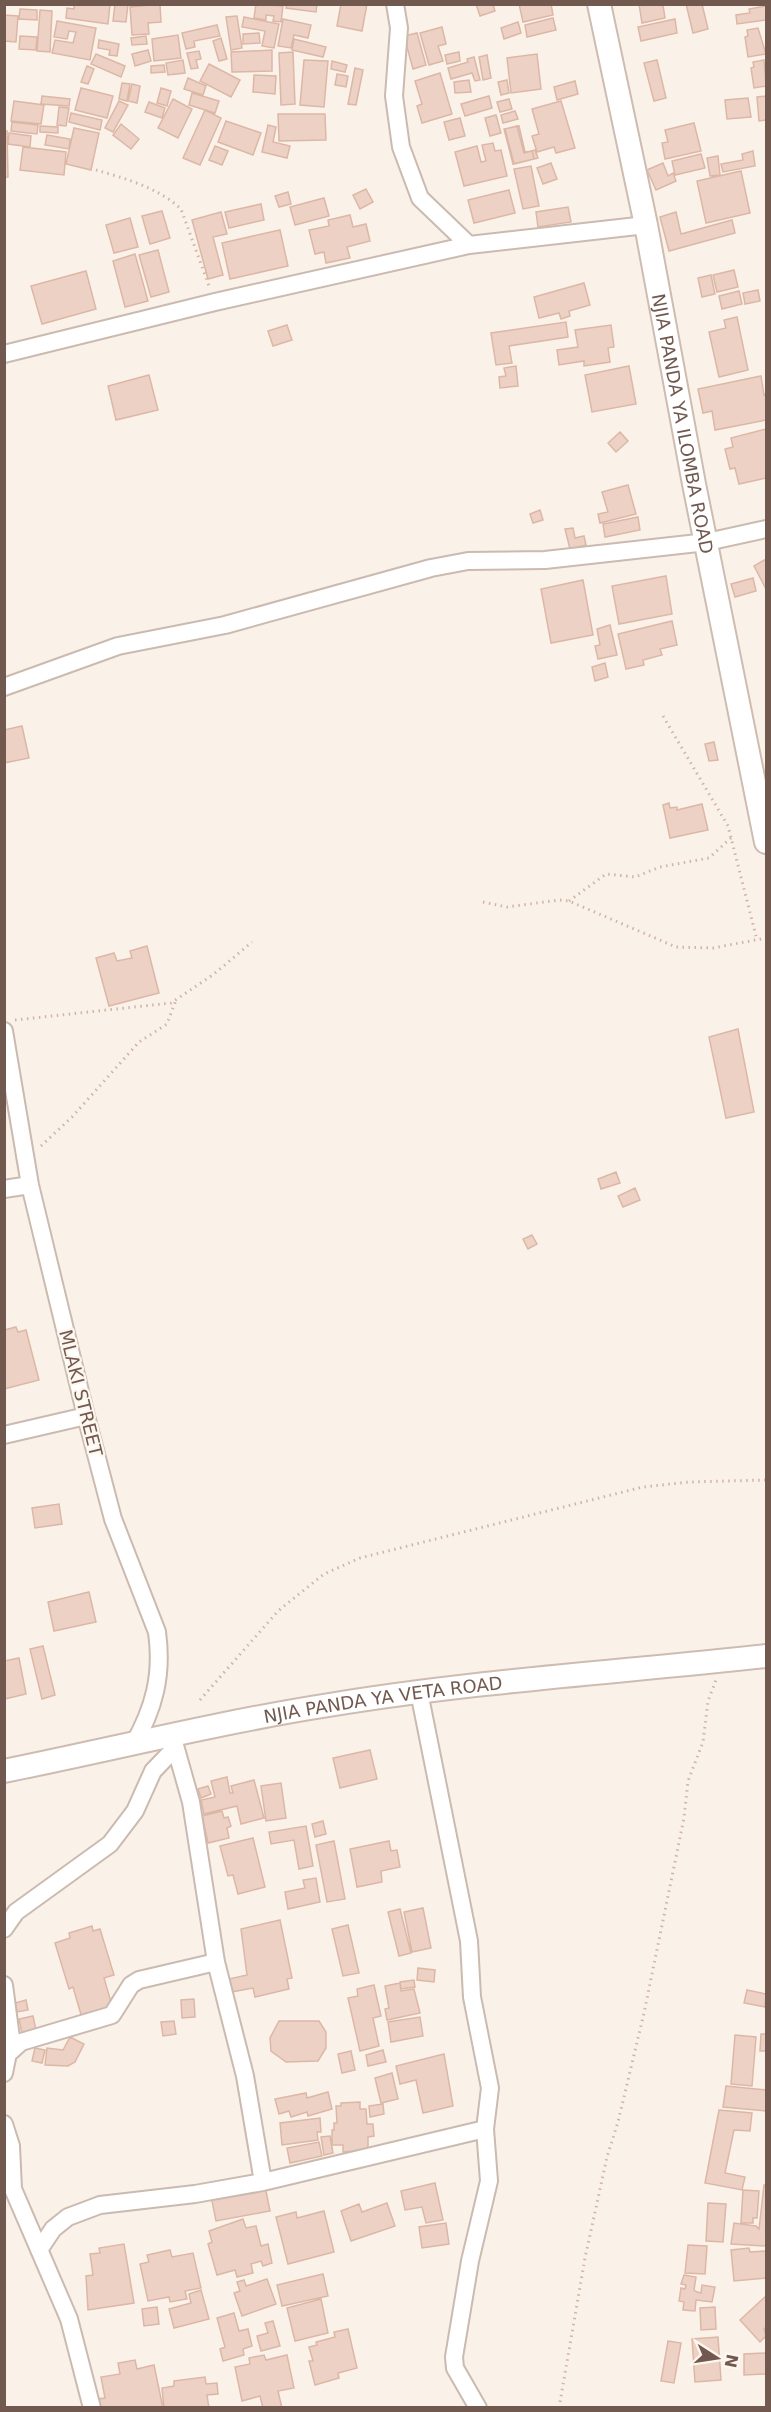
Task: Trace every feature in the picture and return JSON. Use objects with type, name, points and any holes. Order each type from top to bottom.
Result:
[{"type":"street","points":[[395,4],[399,28],[394,96],[401,147],[420,198],[469,245]]},
{"type":"street","name":"NJIA PANDA YA ILOMBA ROAD","points":[[599,4],[646,225],[766,842]]},
{"type":"street","points":[[4,354],[215,302],[469,245],[646,225]]},
{"type":"street","points":[[4,687],[118,646],[225,625],[431,568],[468,561],[545,560],[611,550],[707,542],[766,529]]},
{"type":"street","name":"MLAKI STREET","points":[[4,1031],[30,1185],[86,1416],[113,1519],[154,1622],[159,1643],[152,1709],[133,1745]]},
{"type":"street","points":[[4,1189],[30,1185]]},
{"type":"street","points":[[4,1435],[86,1416]]},
{"type":"street","name":"NJIA PANDA YA VETA ROAD","points":[[4,1771],[133,1745],[173,1741],[330,1705],[419,1692],[766,1656]]},
{"type":"street","points":[[419,1692],[469,1941],[472,1997],[490,2082],[485,2129],[489,2181],[470,2261],[454,2356],[455,2368],[478,2408]]},
{"type":"street","points":[[4,1929],[16,1912],[110,1844],[135,1812],[153,1771],[173,1741]]},
{"type":"street","points":[[173,1741],[191,1802],[216,1962],[245,2076],[263,2182]]},
{"type":"street","points":[[10,2052],[21,2042],[112,2015],[131,1985],[139,1980],[216,1962]]},
{"type":"street","points":[[4,1985],[10,2021],[10,2052],[4,2073]]},
{"type":"street","points":[[4,2124],[11,2146],[13,2189],[69,2319],[93,2408]]},
{"type":"street","points":[[39,2250],[53,2229],[69,2217],[100,2205],[172,2197],[263,2182],[485,2129]]},
{"type":"path","points":[[96,170],[145,187],[172,201],[181,209],[215,302]]},
{"type":"path","points":[[663,716],[721,812],[732,837],[757,940]]},
{"type":"path","points":[[569,901],[604,875],[635,877],[660,867],[709,858],[732,837]]},
{"type":"path","points":[[483,902],[507,907],[559,900],[569,901],[676,947],[712,948],[766,938]]},
{"type":"path","points":[[4,1022],[163,1005],[176,1000],[214,974],[252,942]]},
{"type":"path","points":[[26,1161],[72,1117],[139,1042],[167,1024],[176,1000]]},
{"type":"path","points":[[200,1701],[278,1611],[324,1574],[360,1558],[644,1487],[689,1482],[766,1480]]},
{"type":"path","points":[[559,2408],[585,2258],[607,2157],[618,2122],[644,2013],[684,1818],[688,1781],[703,1742],[708,1701],[721,1661]]},
{"type":"building","points":[[74,4],[110,4],[108,24],[66,18],[67,8],[74,9]]},
{"type":"building","points":[[115,4],[128,4],[126,22],[113,21]]},
{"type":"building","points":[[160,4],[161,22],[148,23],[149,34],[132,35],[130,7]]},
{"type":"building","points":[[256,4],[283,6],[281,22],[273,21],[274,16],[266,15],[266,20],[254,18]]},
{"type":"building","points":[[287,4],[317,4],[316,12],[286,8]]},
{"type":"building","points":[[341,4],[367,4],[362,31],[337,26]]},
{"type":"building","points":[[476,4],[493,4],[495,11],[480,16]]},
{"type":"building","points":[[519,4],[551,4],[553,15],[523,22]]},
{"type":"building","points":[[639,4],[667,4],[663,5],[665,18],[642,23]]},
{"type":"building","points":[[686,4],[702,4],[708,29],[693,33]]},
{"type":"building","points":[[766,6],[766,20],[737,24],[736,15],[750,13],[749,9]]},
{"type":"building","points":[[20,9],[37,10],[37,20],[19,19]]},
{"type":"building","points":[[40,10],[52,11],[50,52],[37,51]]},
{"type":"building","points":[[4,15],[18,16],[16,42],[4,41]]},
{"type":"building","points":[[237,16],[242,48],[231,50],[226,17]]},
{"type":"building","points":[[244,17],[279,24],[274,48],[262,46],[265,31],[242,27]]},
{"type":"building","points":[[553,18],[556,30],[527,37],[525,25]]},
{"type":"building","points":[[283,19],[311,25],[308,38],[294,35],[291,48],[278,46]]},
{"type":"building","points":[[675,19],[677,33],[641,41],[638,27]]},
{"type":"building","points":[[57,21],[96,28],[90,60],[52,53],[55,40],[73,43],[76,32],[69,31],[67,39],[54,37]]},
{"type":"building","points":[[518,22],[521,33],[504,39],[501,28]]},
{"type":"building","points":[[217,25],[220,36],[194,41],[195,47],[186,49],[182,33]]},
{"type":"building","points":[[442,27],[446,44],[438,46],[443,61],[429,65],[420,33]]},
{"type":"building","points":[[758,28],[766,54],[748,57],[745,37],[748,36],[747,30]]},
{"type":"building","points":[[259,33],[260,43],[243,44],[243,34]]},
{"type":"building","points":[[417,33],[426,65],[413,69],[404,36]]},
{"type":"building","points":[[178,35],[181,58],[154,61],[152,39]]},
{"type":"building","points":[[20,36],[37,37],[36,50],[19,49]]},
{"type":"building","points":[[146,36],[147,44],[132,45],[131,38]]},
{"type":"building","points":[[221,38],[227,59],[219,61],[213,41]]},
{"type":"building","points":[[294,39],[326,47],[323,57],[292,50]]},
{"type":"building","points":[[99,40],[119,44],[117,56],[109,55],[110,50],[98,48]]},
{"type":"building","points":[[148,50],[151,61],[135,66],[132,54]]},
{"type":"building","points":[[272,50],[272,71],[232,72],[231,52]]},
{"type":"building","points":[[199,51],[201,59],[196,60],[198,68],[191,69],[187,53]]},
{"type":"building","points":[[293,52],[295,104],[281,105],[279,53]]},
{"type":"building","points":[[459,52],[460,61],[447,64],[445,55]]},
{"type":"building","points":[[96,54],[125,66],[121,77],[91,64]]},
{"type":"building","points":[[537,54],[541,89],[511,93],[507,58]]},
{"type":"building","points":[[487,55],[491,78],[483,80],[479,57]]},
{"type":"building","points":[[474,57],[480,80],[475,81],[472,73],[451,79],[448,68],[468,62],[467,59]]},
{"type":"building","points":[[183,60],[185,73],[168,75],[166,63]]},
{"type":"building","points":[[304,60],[328,61],[324,107],[300,105]]},
{"type":"building","points":[[657,60],[666,98],[654,101],[644,63]]},
{"type":"building","points":[[764,60],[766,86],[754,88],[751,68],[754,67],[753,62]]},
{"type":"building","points":[[332,61],[347,65],[345,72],[331,69]]},
{"type":"building","points":[[209,64],[240,80],[231,97],[200,81]]},
{"type":"building","points":[[164,65],[165,72],[151,73],[151,66]]},
{"type":"building","points":[[87,66],[94,69],[88,84],[81,82]]},
{"type":"building","points":[[355,68],[363,70],[356,105],[348,104]]},
{"type":"building","points":[[440,73],[452,114],[422,123],[417,106],[422,104],[415,81]]},
{"type":"building","points":[[337,74],[348,76],[346,87],[335,85]]},
{"type":"building","points":[[254,75],[276,76],[275,94],[253,92]]},
{"type":"building","points":[[188,78],[206,86],[203,95],[184,89]]},
{"type":"building","points":[[469,80],[471,92],[455,93],[454,82]]},
{"type":"building","points":[[507,80],[509,93],[501,95],[498,82]]},
{"type":"building","points":[[575,81],[578,94],[557,100],[554,87]]},
{"type":"building","points":[[122,83],[130,84],[127,101],[119,99]]},
{"type":"building","points":[[132,84],[140,86],[137,103],[128,101]]},
{"type":"building","points":[[81,88],[113,96],[107,118],[75,110]]},
{"type":"building","points":[[161,88],[171,91],[167,106],[157,103]]},
{"type":"building","points":[[192,93],[219,101],[215,113],[189,105]]},
{"type":"building","points":[[42,96],[70,99],[69,106],[41,104]]},
{"type":"building","points":[[489,96],[492,108],[465,116],[461,104]]},
{"type":"building","points":[[766,96],[766,120],[759,121],[757,97]]},
{"type":"building","points":[[748,98],[751,117],[727,119],[725,100]]},
{"type":"building","points":[[173,99],[192,109],[178,138],[158,128]]},
{"type":"building","points":[[509,99],[512,109],[500,112],[497,102]]},
{"type":"building","points":[[14,101],[44,105],[41,124],[11,121]]},
{"type":"building","points":[[119,101],[128,105],[113,132],[105,128]]},
{"type":"building","points":[[561,101],[575,148],[556,153],[554,147],[537,152],[532,136],[539,134],[532,109]]},
{"type":"building","points":[[149,102],[165,108],[162,118],[145,112]]},
{"type":"building","points":[[59,107],[69,108],[66,126],[57,125]]},
{"type":"building","points":[[205,110],[221,118],[200,165],[183,158]]},
{"type":"building","points":[[515,111],[518,119],[503,123],[501,115]]},
{"type":"building","points":[[71,113],[102,120],[100,130],[69,122]]},
{"type":"building","points":[[278,114],[325,114],[326,140],[279,141]]},
{"type":"building","points":[[496,115],[501,133],[490,136],[485,118]]},
{"type":"building","points":[[460,118],[465,136],[449,140],[444,122]]},
{"type":"building","points":[[226,121],[261,133],[253,155],[218,142]]},
{"type":"building","points":[[12,122],[38,125],[37,134],[11,131]]},
{"type":"building","points":[[694,123],[701,151],[665,159],[662,143],[668,142],[665,130]]},
{"type":"building","points":[[121,124],[139,139],[131,149],[113,135]]},
{"type":"building","points":[[268,125],[276,127],[273,142],[290,146],[287,158],[262,152]]},
{"type":"building","points":[[40,126],[58,127],[58,133],[40,132]]},
{"type":"building","points":[[517,126],[524,153],[535,150],[538,158],[514,164],[505,129]]},
{"type":"building","points":[[519,126],[525,152],[532,151],[534,159],[513,164],[504,129]]},
{"type":"building","points":[[74,128],[99,133],[91,170],[66,164]]},
{"type":"building","points":[[4,131],[7,131],[8,177],[4,178]]},
{"type":"building","points":[[9,133],[31,136],[30,147],[8,144]]},
{"type":"building","points":[[47,135],[70,139],[69,149],[45,145]]},
{"type":"building","points":[[493,143],[495,151],[501,150],[507,176],[464,186],[455,152],[477,146],[481,162],[486,161],[482,145]]},
{"type":"building","points":[[215,146],[228,151],[222,165],[209,160]]},
{"type":"building","points":[[23,147],[66,152],[64,175],[20,170]]},
{"type":"building","points":[[753,151],[755,166],[723,172],[721,164],[743,160],[742,154]]},
{"type":"building","points":[[701,154],[705,168],[675,175],[672,161]]},
{"type":"building","points":[[718,156],[720,175],[710,176],[707,158]]},
{"type":"building","points":[[551,163],[557,179],[543,184],[537,168]]},
{"type":"building","points":[[663,163],[668,176],[673,173],[676,181],[656,190],[647,170]]},
{"type":"building","points":[[531,166],[539,206],[523,209],[514,169]]},
{"type":"building","points":[[741,171],[750,213],[706,223],[697,181]]},
{"type":"building","points":[[366,189],[373,202],[360,209],[353,195]]},
{"type":"building","points":[[509,190],[515,213],[474,223],[468,200]]},
{"type":"building","points":[[288,192],[291,204],[279,207],[275,196]]},
{"type":"building","points":[[324,198],[329,216],[295,225],[290,207]]},
{"type":"building","points":[[261,204],[264,220],[229,228],[225,212]]},
{"type":"building","points":[[568,207],[571,222],[538,227],[536,212]]},
{"type":"building","points":[[162,211],[170,238],[150,244],[142,216]]},
{"type":"building","points":[[221,212],[227,234],[213,237],[223,275],[208,279],[192,220]]},
{"type":"building","points":[[676,212],[681,234],[732,220],[735,233],[669,251],[660,217]]},
{"type":"building","points":[[350,215],[353,227],[366,224],[370,241],[347,247],[350,258],[326,263],[324,252],[315,254],[309,230],[329,226],[328,220]]},
{"type":"building","points":[[130,218],[138,247],[114,253],[106,225]]},
{"type":"building","points":[[280,230],[288,266],[230,279],[222,243]]},
{"type":"building","points":[[158,250],[169,292],[151,297],[139,255]]},
{"type":"building","points":[[135,254],[148,301],[125,307],[113,261]]},
{"type":"building","points":[[734,270],[738,287],[717,292],[713,275]]},
{"type":"building","points":[[86,271],[96,309],[42,324],[31,286]]},
{"type":"building","points":[[711,275],[715,294],[702,297],[698,278]]},
{"type":"building","points":[[584,283],[590,305],[569,311],[570,316],[561,319],[559,313],[539,318],[534,297]]},
{"type":"building","points":[[758,290],[760,301],[745,304],[743,293]]},
{"type":"building","points":[[739,291],[742,304],[722,309],[719,296]]},
{"type":"building","points":[[737,317],[748,370],[719,377],[709,332],[726,328],[724,320]]},
{"type":"building","points":[[566,322],[568,337],[509,346],[512,363],[496,365],[491,333]]},
{"type":"building","points":[[287,325],[292,340],[273,346],[268,331]]},
{"type":"building","points":[[611,325],[614,347],[608,348],[610,362],[584,366],[584,361],[559,365],[557,350],[578,347],[575,330]]},
{"type":"building","points":[[516,366],[518,386],[500,388],[499,377],[506,376],[504,368]]},
{"type":"building","points":[[629,366],[636,404],[592,412],[585,375]]},
{"type":"building","points":[[149,375],[158,410],[116,420],[108,386]]},
{"type":"building","points":[[761,376],[764,395],[766,394],[766,420],[715,430],[712,411],[703,413],[698,389]]},
{"type":"building","points":[[766,429],[766,478],[739,484],[735,468],[730,469],[725,449],[733,447],[731,438]]},
{"type":"building","points":[[620,432],[628,441],[616,452],[608,443]]},
{"type":"building","points":[[628,485],[636,514],[600,523],[598,514],[608,512],[602,492]]},
{"type":"building","points":[[540,510],[543,520],[533,523],[530,514]]},
{"type":"building","points":[[638,517],[640,530],[605,537],[603,524]]},
{"type":"building","points":[[573,528],[575,538],[584,536],[586,545],[570,549],[565,529]]},
{"type":"building","points":[[766,559],[766,589],[754,566]]},
{"type":"building","points":[[666,576],[672,614],[619,624],[612,586]]},
{"type":"building","points":[[753,578],[756,591],[735,597],[731,584]]},
{"type":"building","points":[[583,580],[593,635],[551,643],[541,589]]},
{"type":"building","points":[[672,621],[677,645],[660,649],[662,655],[643,660],[644,665],[626,669],[618,634]]},
{"type":"building","points":[[610,625],[617,655],[598,659],[595,646],[600,645],[597,629]]},
{"type":"building","points":[[605,663],[608,677],[595,681],[592,667]]},
{"type":"building","points":[[22,726],[29,758],[4,763],[4,730]]},
{"type":"building","points":[[714,742],[718,760],[709,761],[705,744]]},
{"type":"building","points":[[669,803],[670,808],[677,807],[677,810],[702,804],[708,830],[670,838],[663,805]]},
{"type":"building","points":[[147,946],[159,993],[109,1006],[96,958],[114,953],[117,961],[132,958],[130,951]]},
{"type":"building","points":[[738,1029],[754,1112],[726,1118],[709,1037]]},
{"type":"building","points":[[616,1172],[620,1183],[601,1189],[598,1179]]},
{"type":"building","points":[[635,1188],[640,1200],[623,1207],[618,1196]]},
{"type":"building","points":[[532,1235],[537,1244],[528,1249],[523,1239]]},
{"type":"building","points":[[16,1327],[18,1332],[26,1330],[39,1380],[4,1389],[4,1330]]},
{"type":"building","points":[[59,1504],[62,1524],[35,1528],[32,1508]]},
{"type":"building","points":[[89,1592],[96,1622],[54,1631],[48,1602]]},
{"type":"building","points":[[43,1646],[55,1695],[42,1699],[30,1649]]},
{"type":"building","points":[[19,1658],[26,1694],[5,1699],[4,1661]]},
{"type":"building","points":[[370,1750],[377,1779],[340,1788],[333,1758]]},
{"type":"building","points":[[227,1777],[230,1793],[233,1793],[231,1786],[254,1780],[264,1818],[241,1824],[237,1806],[204,1814],[201,1800],[215,1797],[211,1781]]},
{"type":"building","points":[[281,1783],[286,1818],[266,1821],[261,1786]]},
{"type":"building","points":[[208,1786],[211,1794],[201,1798],[198,1789]]},
{"type":"building","points":[[222,1811],[224,1818],[228,1817],[231,1826],[227,1828],[229,1838],[208,1843],[202,1816]]},
{"type":"building","points":[[323,1821],[326,1834],[315,1837],[312,1824]]},
{"type":"building","points":[[306,1826],[313,1866],[299,1869],[294,1840],[271,1844],[269,1832]]},
{"type":"building","points":[[253,1838],[265,1887],[238,1894],[233,1875],[228,1876],[220,1846]]},
{"type":"building","points":[[334,1841],[345,1899],[327,1902],[316,1845]]},
{"type":"building","points":[[389,1841],[391,1851],[397,1850],[400,1867],[381,1871],[382,1882],[357,1887],[350,1849]]},
{"type":"building","points":[[316,1878],[320,1902],[288,1909],[285,1892],[305,1888],[303,1880]]},
{"type":"building","points":[[423,1908],[431,1948],[412,1952],[404,1912]]},
{"type":"building","points":[[400,1909],[411,1953],[399,1956],[388,1912]]},
{"type":"building","points":[[280,1920],[292,1978],[287,1979],[289,1989],[255,1997],[253,1988],[231,1992],[229,1979],[247,1975],[241,1929]]},
{"type":"building","points":[[348,1925],[359,1973],[343,1976],[332,1929]]},
{"type":"building","points":[[92,1926],[93,1931],[100,1929],[114,1975],[104,1978],[113,2009],[82,2018],[73,1987],[69,1989],[55,1943],[70,1938],[69,1933]]},
{"type":"building","points":[[418,1968],[435,1970],[434,1982],[417,1980]]},
{"type":"building","points":[[414,1980],[415,1987],[401,1989],[400,1982]]},
{"type":"building","points":[[400,1983],[401,1991],[414,1989],[420,2013],[387,2020],[385,2009],[389,2008],[385,1986]]},
{"type":"building","points":[[374,1985],[381,2016],[373,2018],[379,2046],[360,2051],[348,1998],[358,1996],[357,1989]]},
{"type":"building","points":[[747,1990],[766,1994],[765,2007],[744,2003]]},
{"type":"building","points":[[194,1999],[195,2017],[182,2018],[181,2000]]},
{"type":"building","points":[[26,2000],[28,2010],[17,2012],[15,2003]]},
{"type":"building","points":[[33,2016],[37,2035],[23,2038],[19,2019]]},
{"type":"building","points":[[420,2017],[423,2036],[391,2042],[388,2022]]},
{"type":"building","points":[[174,2021],[176,2034],[163,2036],[161,2022]]},
{"type":"building","points":[[279,2021],[319,2021],[326,2032],[326,2048],[318,2061],[286,2062],[271,2051],[270,2038]]},
{"type":"building","points":[[761,2034],[766,2034],[766,2051],[760,2051]]},
{"type":"building","points":[[735,2035],[756,2037],[752,2086],[731,2084]]},
{"type":"building","points":[[70,2037],[84,2044],[75,2062],[68,2066],[45,2065],[47,2048],[63,2050]]},
{"type":"building","points":[[35,2048],[45,2050],[42,2063],[32,2061]]},
{"type":"building","points":[[383,2050],[386,2062],[368,2066],[366,2055]]},
{"type":"building","points":[[351,2051],[355,2070],[342,2073],[338,2054]]},
{"type":"building","points":[[444,2054],[453,2106],[423,2113],[416,2080],[400,2084],[396,2066]]},
{"type":"building","points":[[392,2073],[398,2099],[381,2103],[375,2078]]},
{"type":"building","points":[[726,2086],[766,2090],[766,2111],[723,2107]]},
{"type":"building","points":[[328,2092],[332,2109],[308,2116],[307,2112],[291,2117],[289,2111],[279,2114],[275,2099],[306,2093],[307,2098]]},
{"type":"building","points":[[360,2102],[360,2109],[366,2109],[367,2124],[373,2124],[374,2136],[368,2137],[368,2150],[343,2152],[343,2145],[332,2145],[332,2130],[334,2130],[334,2123],[337,2123],[336,2106],[341,2106],[341,2103]]},
{"type":"building","points":[[383,2104],[384,2114],[370,2117],[369,2106]]},
{"type":"building","points":[[719,2110],[752,2113],[750,2131],[734,2130],[725,2173],[745,2177],[742,2190],[705,2183]]},
{"type":"building","points":[[320,2118],[321,2132],[317,2132],[318,2140],[282,2145],[280,2123]]},
{"type":"building","points":[[330,2136],[333,2153],[324,2155],[321,2137]]},
{"type":"building","points":[[319,2142],[322,2156],[290,2163],[287,2148]]},
{"type":"building","points":[[435,2183],[443,2220],[426,2223],[422,2207],[405,2210],[401,2191]]},
{"type":"building","points":[[764,2185],[766,2185],[766,2246],[731,2244],[734,2223],[756,2226],[759,2229]]},
{"type":"building","points":[[265,2186],[270,2211],[216,2221],[211,2196]]},
{"type":"building","points":[[743,2190],[759,2191],[757,2218],[753,2218],[753,2223],[741,2223]]},
{"type":"building","points":[[387,2203],[395,2226],[351,2241],[341,2211],[359,2204],[362,2212]]},
{"type":"building","points":[[708,2203],[726,2204],[723,2242],[706,2241]]},
{"type":"building","points":[[324,2211],[334,2252],[288,2264],[276,2217],[296,2212],[297,2218]]},
{"type":"building","points":[[243,2219],[246,2228],[256,2226],[261,2246],[268,2244],[272,2263],[263,2266],[261,2261],[251,2264],[253,2273],[237,2277],[235,2270],[217,2275],[208,2244],[212,2242],[209,2231]]},
{"type":"building","points":[[446,2223],[449,2244],[422,2248],[419,2227]]},
{"type":"building","points":[[124,2244],[134,2303],[88,2310],[86,2276],[93,2275],[90,2254],[100,2253],[99,2248]]},
{"type":"building","points":[[688,2245],[707,2246],[705,2274],[685,2273]]},
{"type":"building","points":[[749,2248],[750,2252],[766,2251],[766,2278],[734,2281],[731,2250]]},
{"type":"building","points":[[170,2250],[172,2257],[193,2253],[201,2288],[185,2291],[187,2299],[170,2302],[169,2297],[148,2301],[140,2264],[149,2262],[147,2255]]},
{"type":"building","points":[[323,2274],[328,2296],[282,2306],[277,2285]]},
{"type":"building","points":[[684,2275],[696,2277],[694,2290],[697,2292],[701,2293],[702,2285],[715,2287],[712,2302],[696,2300],[695,2311],[683,2310],[684,2302],[679,2301],[681,2288],[685,2289],[686,2285],[681,2284]]},
{"type":"building","points":[[267,2279],[276,2304],[242,2316],[234,2293],[240,2291],[237,2282],[244,2280],[246,2286]]},
{"type":"building","points":[[201,2290],[209,2319],[174,2328],[169,2309],[191,2303],[189,2294]]},
{"type":"building","points":[[766,2296],[766,2327],[764,2329],[766,2336],[760,2342],[740,2320]]},
{"type":"building","points":[[321,2299],[328,2333],[295,2341],[287,2308]]},
{"type":"building","points":[[157,2307],[159,2324],[144,2326],[142,2309]]},
{"type":"building","points":[[715,2307],[716,2329],[701,2330],[700,2308]]},
{"type":"building","points":[[234,2313],[239,2331],[248,2329],[252,2346],[243,2349],[244,2355],[223,2361],[220,2349],[225,2347],[217,2318]]},
{"type":"building","points":[[273,2321],[280,2346],[261,2351],[257,2336],[268,2333],[265,2323]]},
{"type":"building","points":[[348,2329],[357,2368],[338,2373],[339,2378],[315,2385],[309,2361],[313,2361],[309,2347],[317,2345],[316,2342],[335,2337],[334,2332]]},
{"type":"building","points":[[718,2337],[721,2380],[695,2382],[692,2339]]},
{"type":"building","points":[[668,2341],[681,2343],[674,2383],[661,2381]]},
{"type":"building","points":[[766,2353],[766,2374],[744,2375],[744,2354]]},
{"type":"building","points":[[264,2355],[266,2360],[287,2355],[294,2388],[278,2391],[282,2408],[263,2408],[260,2396],[242,2401],[235,2367],[250,2364],[249,2358]]},
{"type":"building","points":[[135,2360],[137,2369],[154,2365],[163,2408],[100,2408],[98,2399],[105,2398],[101,2377],[120,2374],[118,2363]]},
{"type":"building","points":[[205,2377],[206,2384],[217,2383],[218,2394],[207,2395],[209,2408],[164,2408],[162,2388],[174,2386],[174,2381]]}]
